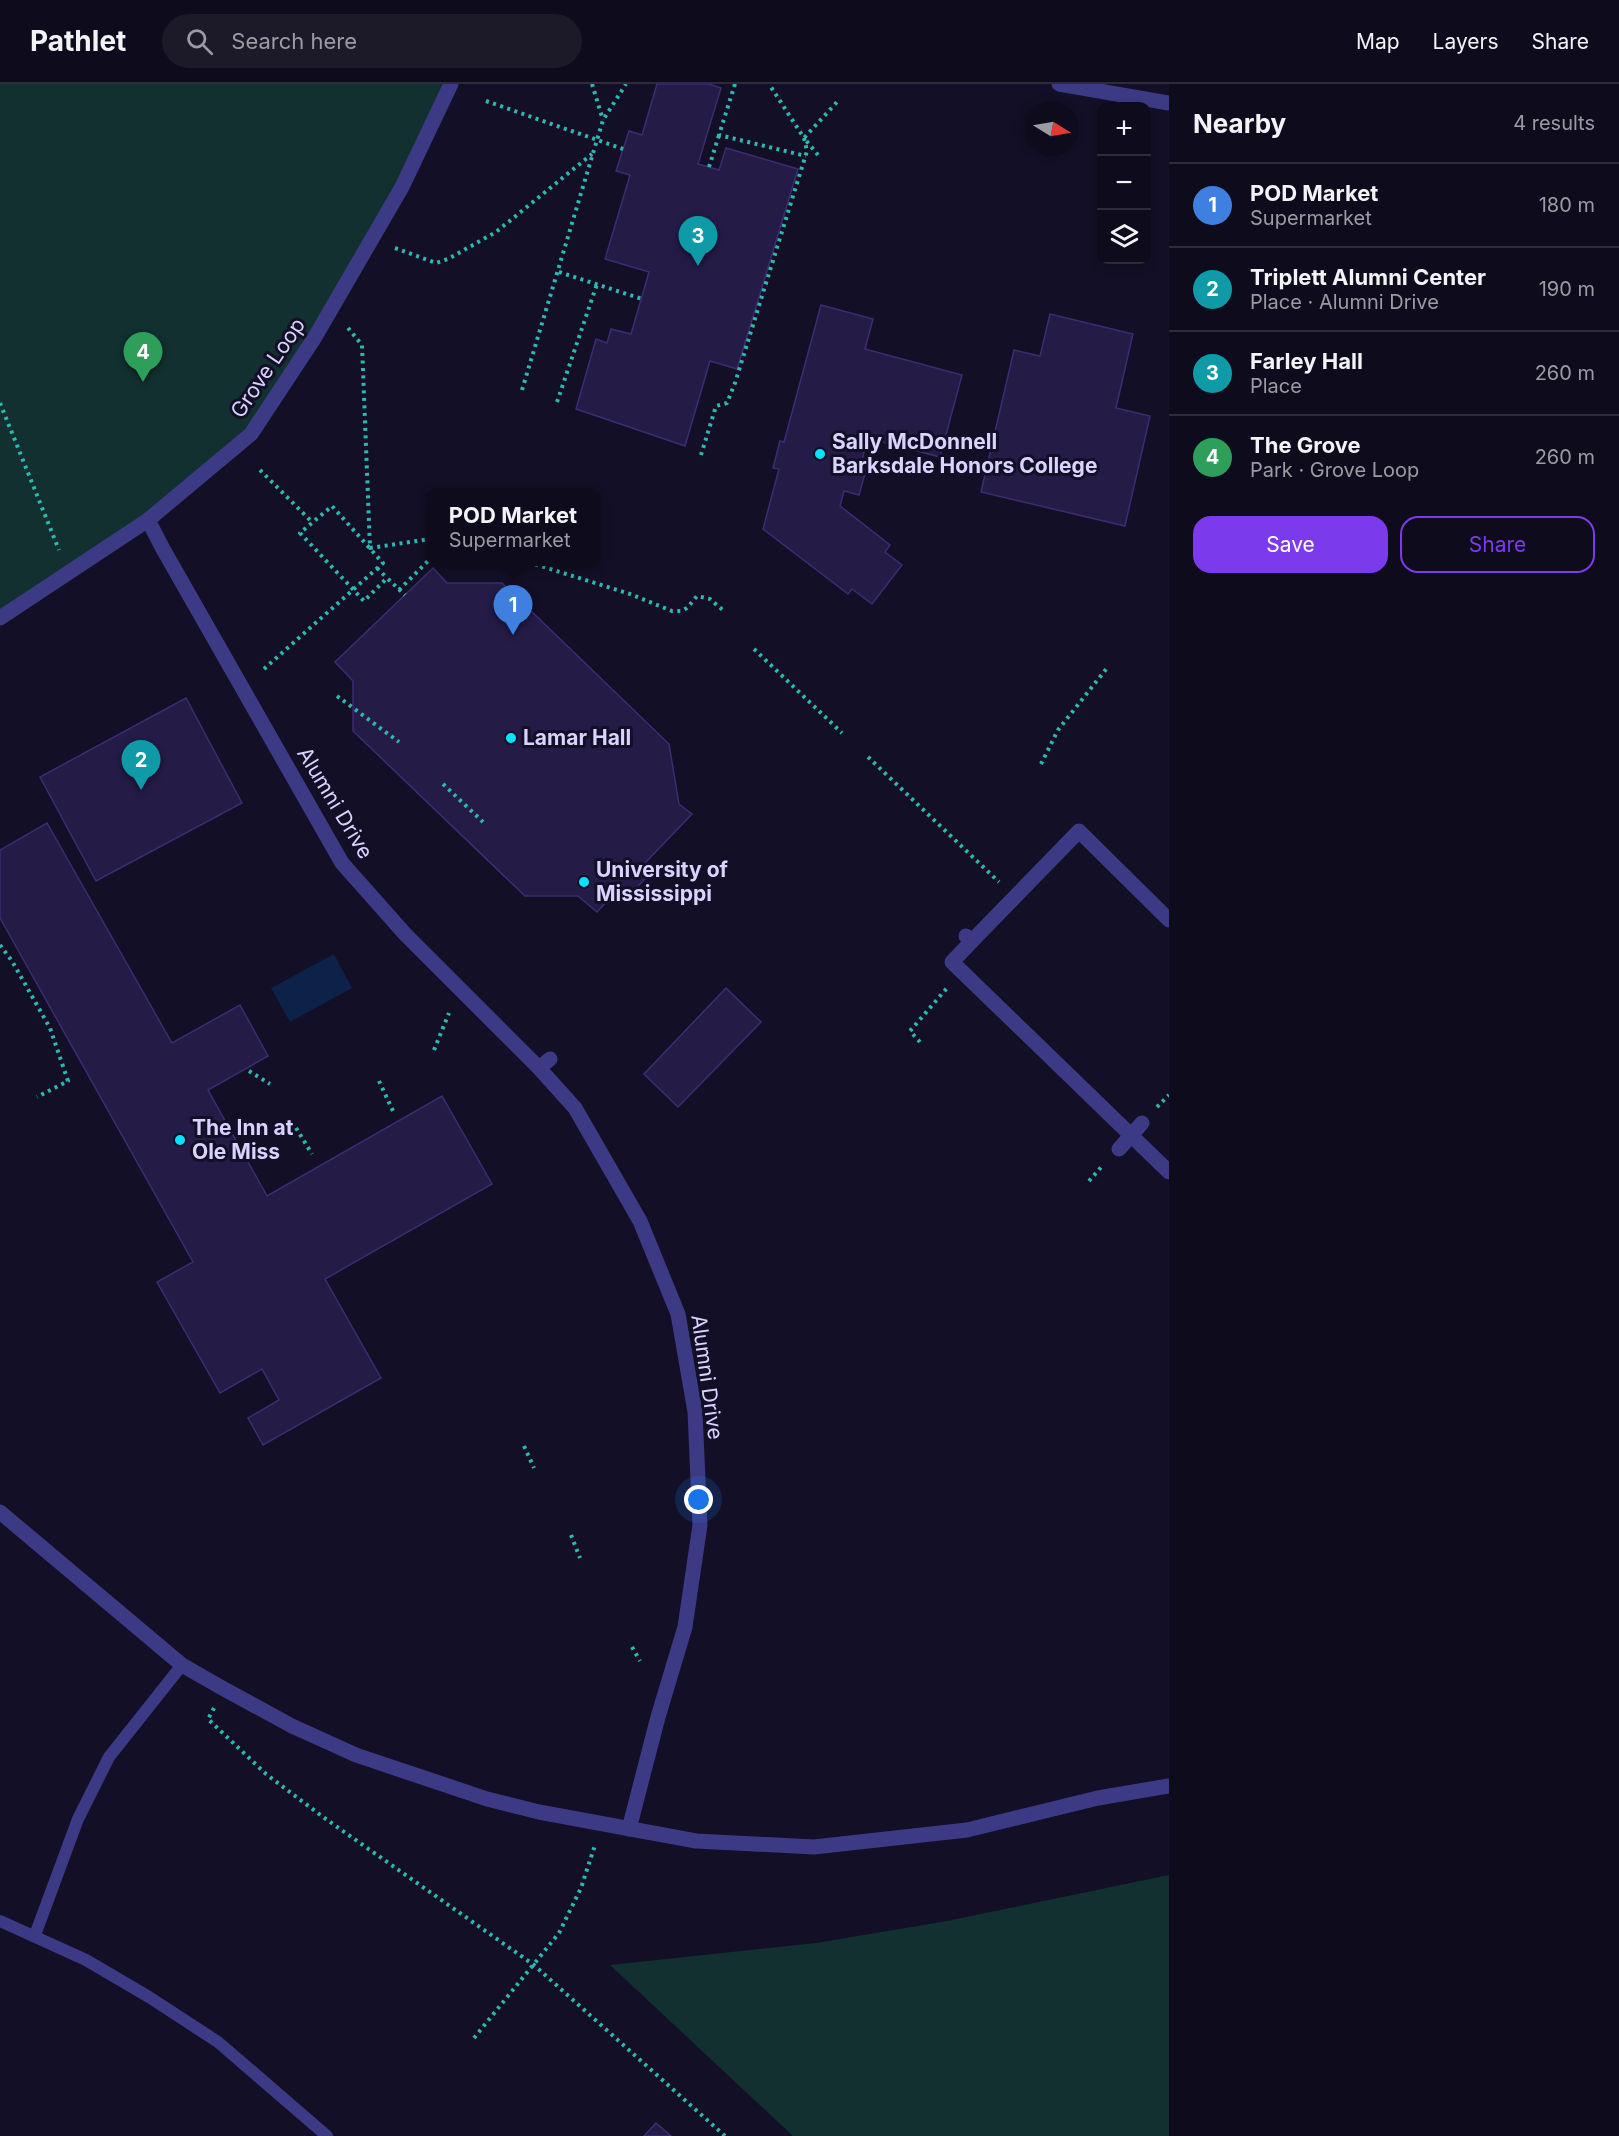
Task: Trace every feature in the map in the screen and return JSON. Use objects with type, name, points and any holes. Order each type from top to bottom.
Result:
[{"type":"street","name":"Grove Loop","points":[[0,618],[148,520],[251,434],[315,337],[396,196],[450,84]]},
{"type":"street","points":[[1059,84],[1169,103]]},
{"type":"street","name":"Alumni Drive","points":[[148,520],[342,863],[405,934],[545,1064],[575,1108],[640,1221],[678,1314],[695,1412],[700,1525],[685,1627],[658,1717],[629,1829]]},
{"type":"street","points":[[1169,920],[1079,831],[1052,854],[1015,897],[969,938],[952,962],[953,981],[1131,1136],[1169,1173]]},
{"type":"street","points":[[1119,1149],[1142,1123]]},
{"type":"street","points":[[0,1512],[182,1665],[224,1689],[292,1726],[356,1755],[487,1798],[539,1812],[696,1841],[814,1847],[967,1830],[1098,1798],[1169,1786]]},
{"type":"lane","points":[[35,1935],[78,1819],[109,1757],[182,1665]]},
{"type":"lane","points":[[0,1921],[86,1960],[140,1991],[218,2043],[327,2136]]},
{"type":"path","points":[[592,84],[603,120]]},
{"type":"path","points":[[522,390],[603,120],[626,84]]},
{"type":"path","points":[[709,167],[735,84]]},
{"type":"path","points":[[769,84],[804,138],[818,155]]},
{"type":"path","points":[[486,102],[623,149]]},
{"type":"path","points":[[804,138],[837,102]]},
{"type":"path","points":[[719,135],[806,156]]},
{"type":"path","points":[[701,455],[717,406],[727,403],[735,383],[806,156],[804,138]]},
{"type":"path","points":[[393,247],[436,263],[448,259],[496,232],[592,153]]},
{"type":"path","points":[[559,272],[642,299]]},
{"type":"path","points":[[557,402],[597,284]]},
{"type":"path","points":[[348,328],[362,345],[370,548]]},
{"type":"path","points":[[0,403],[69,573]]},
{"type":"path","points":[[260,470],[312,522]]},
{"type":"path","points":[[264,669],[354,591],[383,563],[332,506],[300,533],[354,591],[364,601],[387,578]]},
{"type":"path","points":[[370,548],[426,540]]},
{"type":"path","points":[[399,590],[426,563]]},
{"type":"path","points":[[543,566],[630,594],[672,611],[681,611],[697,596],[710,599],[725,612]]},
{"type":"path","points":[[377,568],[405,595]]},
{"type":"path","points":[[754,649],[842,733]]},
{"type":"path","points":[[1041,764],[1058,730],[1107,668]]},
{"type":"path","points":[[337,696],[399,742]]},
{"type":"path","points":[[868,757],[1015,897]]},
{"type":"path","points":[[443,784],[483,822]]},
{"type":"path","points":[[0,945],[12,961],[50,1028],[68,1081],[37,1097]]},
{"type":"path","points":[[920,1042],[910,1031],[953,981]]},
{"type":"path","points":[[434,1050],[449,1013]]},
{"type":"path","points":[[249,1071],[270,1084]]},
{"type":"path","points":[[379,1081],[393,1111]]},
{"type":"path","points":[[296,1128],[312,1154]]},
{"type":"path","points":[[1089,1181],[1096,1173]]},
{"type":"path","points":[[524,1446],[534,1468]]},
{"type":"path","points":[[571,1535],[580,1558]]},
{"type":"path","points":[[632,1647],[640,1661]]},
{"type":"path","points":[[216,1703],[208,1719],[266,1774],[323,1817],[534,1965],[725,2136]]},
{"type":"path","points":[[474,2038],[559,1933],[581,1888],[596,1844]]},
{"type":"green space","points":[[0,84],[450,84],[402,187],[251,434],[148,520],[0,618]]},
{"type":"green space","points":[[1169,1875],[1169,2136],[793,2136],[610,1965],[816,1943],[947,1921]]},
{"type":"water","points":[[334,954],[352,988],[290,1022],[271,988]]},
{"type":"building","points":[[657,84],[709,84],[721,88],[698,164],[719,170],[726,148],[798,169],[737,369],[710,361],[685,446],[576,409],[596,339],[607,343],[611,329],[631,334],[649,272],[605,259],[630,175],[616,171],[629,131],[642,135]]},
{"type":"building","name":"Sally McDonnell Barksdale Honors College","points":[[821,305],[873,319],[865,349],[962,375],[940,457],[859,436],[856,450],[864,452],[862,461],[868,463],[859,495],[844,491],[840,506],[890,545],[885,552],[902,565],[872,604],[852,589],[848,594],[763,529],[779,469],[773,468],[780,441],[784,442]]},
{"type":"building","points":[[1050,314],[1133,334],[1116,408],[1150,416],[1125,526],[981,492],[1014,350],[1040,356]]},
{"type":"building","name":"Lamar Hall","points":[[433,568],[447,583],[502,583],[669,744],[679,804],[692,814],[645,863],[649,867],[648,876],[630,894],[625,896],[617,891],[597,912],[578,896],[525,896],[353,731],[353,681],[335,662]]},
{"type":"building","points":[[186,698],[242,803],[96,881],[40,777]]},
{"type":"building","name":"The Inn at Ole Miss","points":[[47,823],[172,1043],[240,1005],[268,1056],[208,1090],[267,1196],[442,1096],[492,1184],[325,1279],[381,1378],[263,1445],[248,1418],[279,1400],[262,1369],[220,1393],[157,1282],[193,1262],[0,918],[0,850]]},
{"type":"building","points":[[726,988],[761,1022],[678,1107],[644,1074]]},
{"type":"building","points":[[656,2123],[671,2136],[644,2136]]},
{"type":"place","name":"Farley Hall","points":[[698,266]]},
{"type":"place","name":"The Grove","points":[[143,382]]},
{"type":"place","name":"Sally McDonnell Barksdale Honors College","points":[[820,454]]},
{"type":"place","name":"POD Market","points":[[513,635]]},
{"type":"place","name":"Lamar Hall","points":[[511,738]]},
{"type":"place","name":"Triplett Alumni Center","points":[[141,790]]},
{"type":"place","name":"University of Mississippi","points":[[584,882]]},
{"type":"place","name":"The Inn at Ole Miss","points":[[180,1140]]}]
